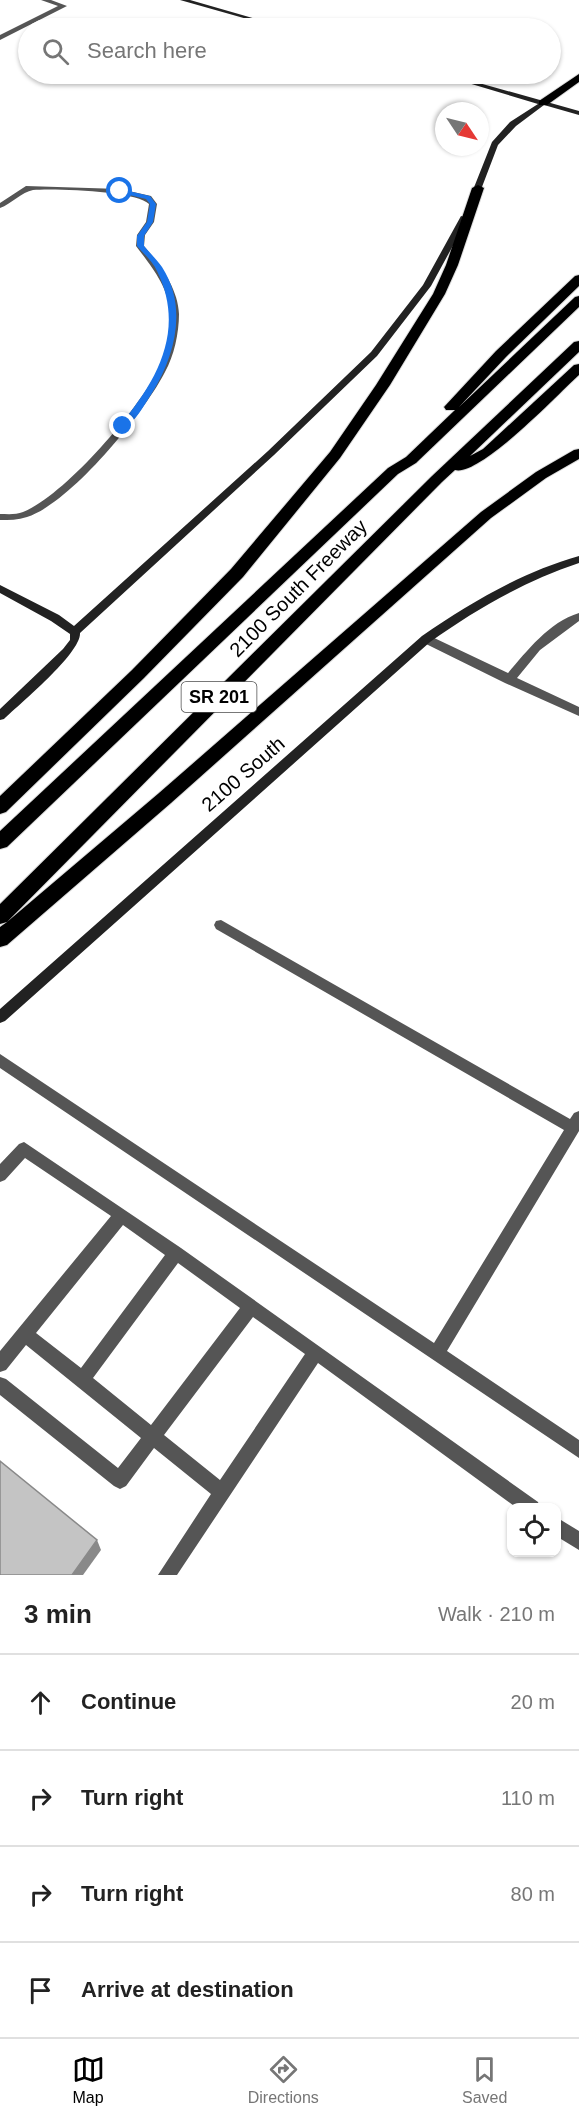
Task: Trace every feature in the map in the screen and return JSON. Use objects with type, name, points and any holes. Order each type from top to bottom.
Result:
[{"type":"highway","points":[[543,103],[579,77]]},
{"type":"highway","points":[[0,807],[138,674],[229,581],[335,455],[362,419],[434,304],[452,266],[478,188]]},
{"type":"highway","points":[[393,471],[501,354],[579,279]]},
{"type":"highway","name":"2100 South Freeway","points":[[0,842],[393,471],[411,460],[579,300]]},
{"type":"highway","name":"2100 South Freeway","points":[[0,916],[438,479],[579,345]]},
{"type":"highway","points":[[438,479],[488,452],[579,368]]},
{"type":"highway","points":[[0,939],[165,798],[486,515],[541,475],[579,453]]},
{"type":"street","points":[[183,0],[248,18]]},
{"type":"street","points":[[476,84],[579,113]]},
{"type":"street","points":[[0,716],[67,652],[75,640],[75,632],[288,437],[374,354],[427,286],[442,262],[478,188],[491,152],[500,138],[513,124],[543,103]]},
{"type":"street","name":"2100 South","points":[[0,1017],[426,639],[471,607],[526,580],[579,559]]},
{"type":"street","points":[[0,589],[56,618],[75,632]]},
{"type":"lane","points":[[40,18],[64,6],[44,0]]},
{"type":"lane","points":[[0,38],[18,29]]},
{"type":"lane","points":[[0,206],[29,188],[120,191],[148,198],[153,204],[150,222],[141,236],[140,246],[159,269],[171,297],[174,322],[162,370],[135,413],[54,498],[26,515],[13,518],[0,517]]},
{"type":"lane","points":[[509,680],[536,647],[579,617]]},
{"type":"lane","points":[[426,639],[579,712]]},
{"type":"lane","points":[[221,925],[576,1123],[436,1354]]},
{"type":"lane","points":[[0,1060],[579,1450]]},
{"type":"lane","points":[[0,1175],[24,1149],[176,1253],[525,1503]]},
{"type":"lane","points":[[0,1364],[122,1215]]},
{"type":"lane","points":[[82,1380],[176,1253]]},
{"type":"lane","points":[[0,1385],[120,1480],[251,1306]]},
{"type":"lane","points":[[24,1334],[222,1492]]},
{"type":"lane","points":[[167,1575],[316,1352]]},
{"type":"lane","points":[[561,1528],[579,1540]]},
{"type":"building","points":[[0,1461],[97,1540],[72,1575],[0,1575]]},
{"type":"route","points":[[120,191],[148,198],[153,204],[150,222],[141,236],[140,246],[159,269],[171,297],[174,322],[162,370],[135,413],[123,426]]}]
